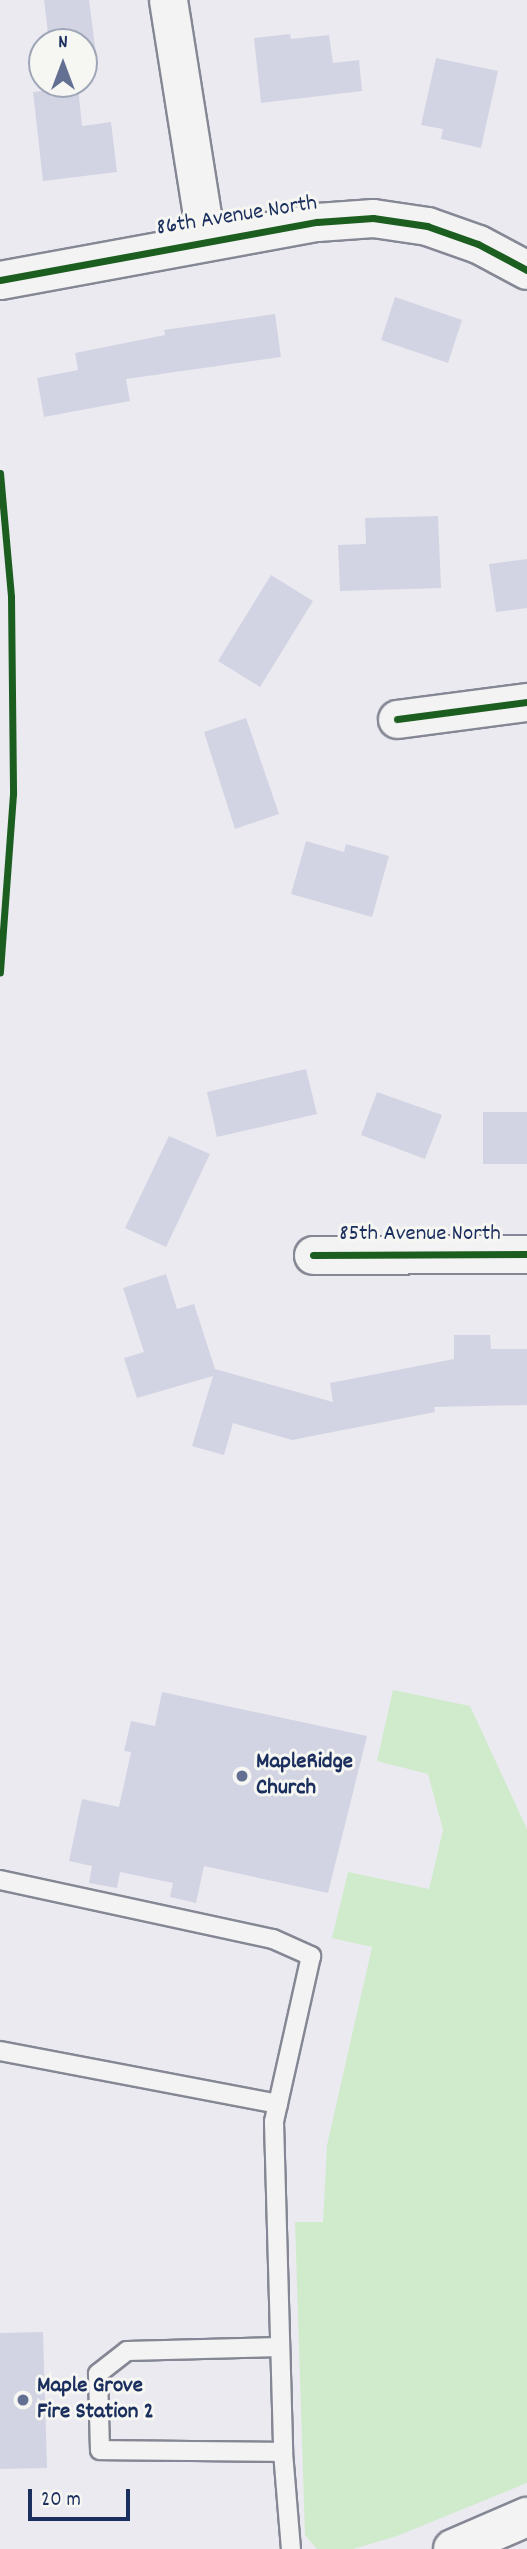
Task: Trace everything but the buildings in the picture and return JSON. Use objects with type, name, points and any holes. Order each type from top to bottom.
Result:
[{"type":"street","points":[[168,0],[205,241]]},
{"type":"street","name":"86th Avenue North","points":[[0,280],[205,241],[373,218],[427,226],[478,244],[527,270]]},
{"type":"street","points":[[397,719],[527,702]]},
{"type":"street","name":"85th Avenue North","points":[[313,1255],[527,1254]]},
{"type":"street","points":[[453,2549],[527,2517]]},
{"type":"lane","points":[[0,1880],[273,1940],[311,1956],[274,2122],[283,2452],[290,2549]]},
{"type":"lane","points":[[0,2051],[278,2104]]},
{"type":"lane","points":[[280,2347],[127,2351],[98,2374],[100,2450],[283,2452]]},
{"type":"green space","points":[[393,1690],[470,1706],[527,1829],[527,2483],[397,2536],[353,2549],[317,2549],[305,2535],[295,2222],[323,2222],[327,2145],[372,1947],[332,1938],[348,1872],[429,1889],[443,1830],[428,1774],[377,1761]]},
{"type":"cycle path","points":[[0,280],[317,222],[373,218],[427,226],[478,244],[527,270]]},
{"type":"cycle path","points":[[0,473],[11,597],[13,794],[0,973]]},
{"type":"cycle path","points":[[397,719],[527,702]]},
{"type":"cycle path","points":[[313,1255],[527,1254]]},
{"type":"place","name":"MapleRidge Church","points":[[242,1776]]},
{"type":"place","name":"Maple Grove Fire Station 2","points":[[23,2400]]}]
